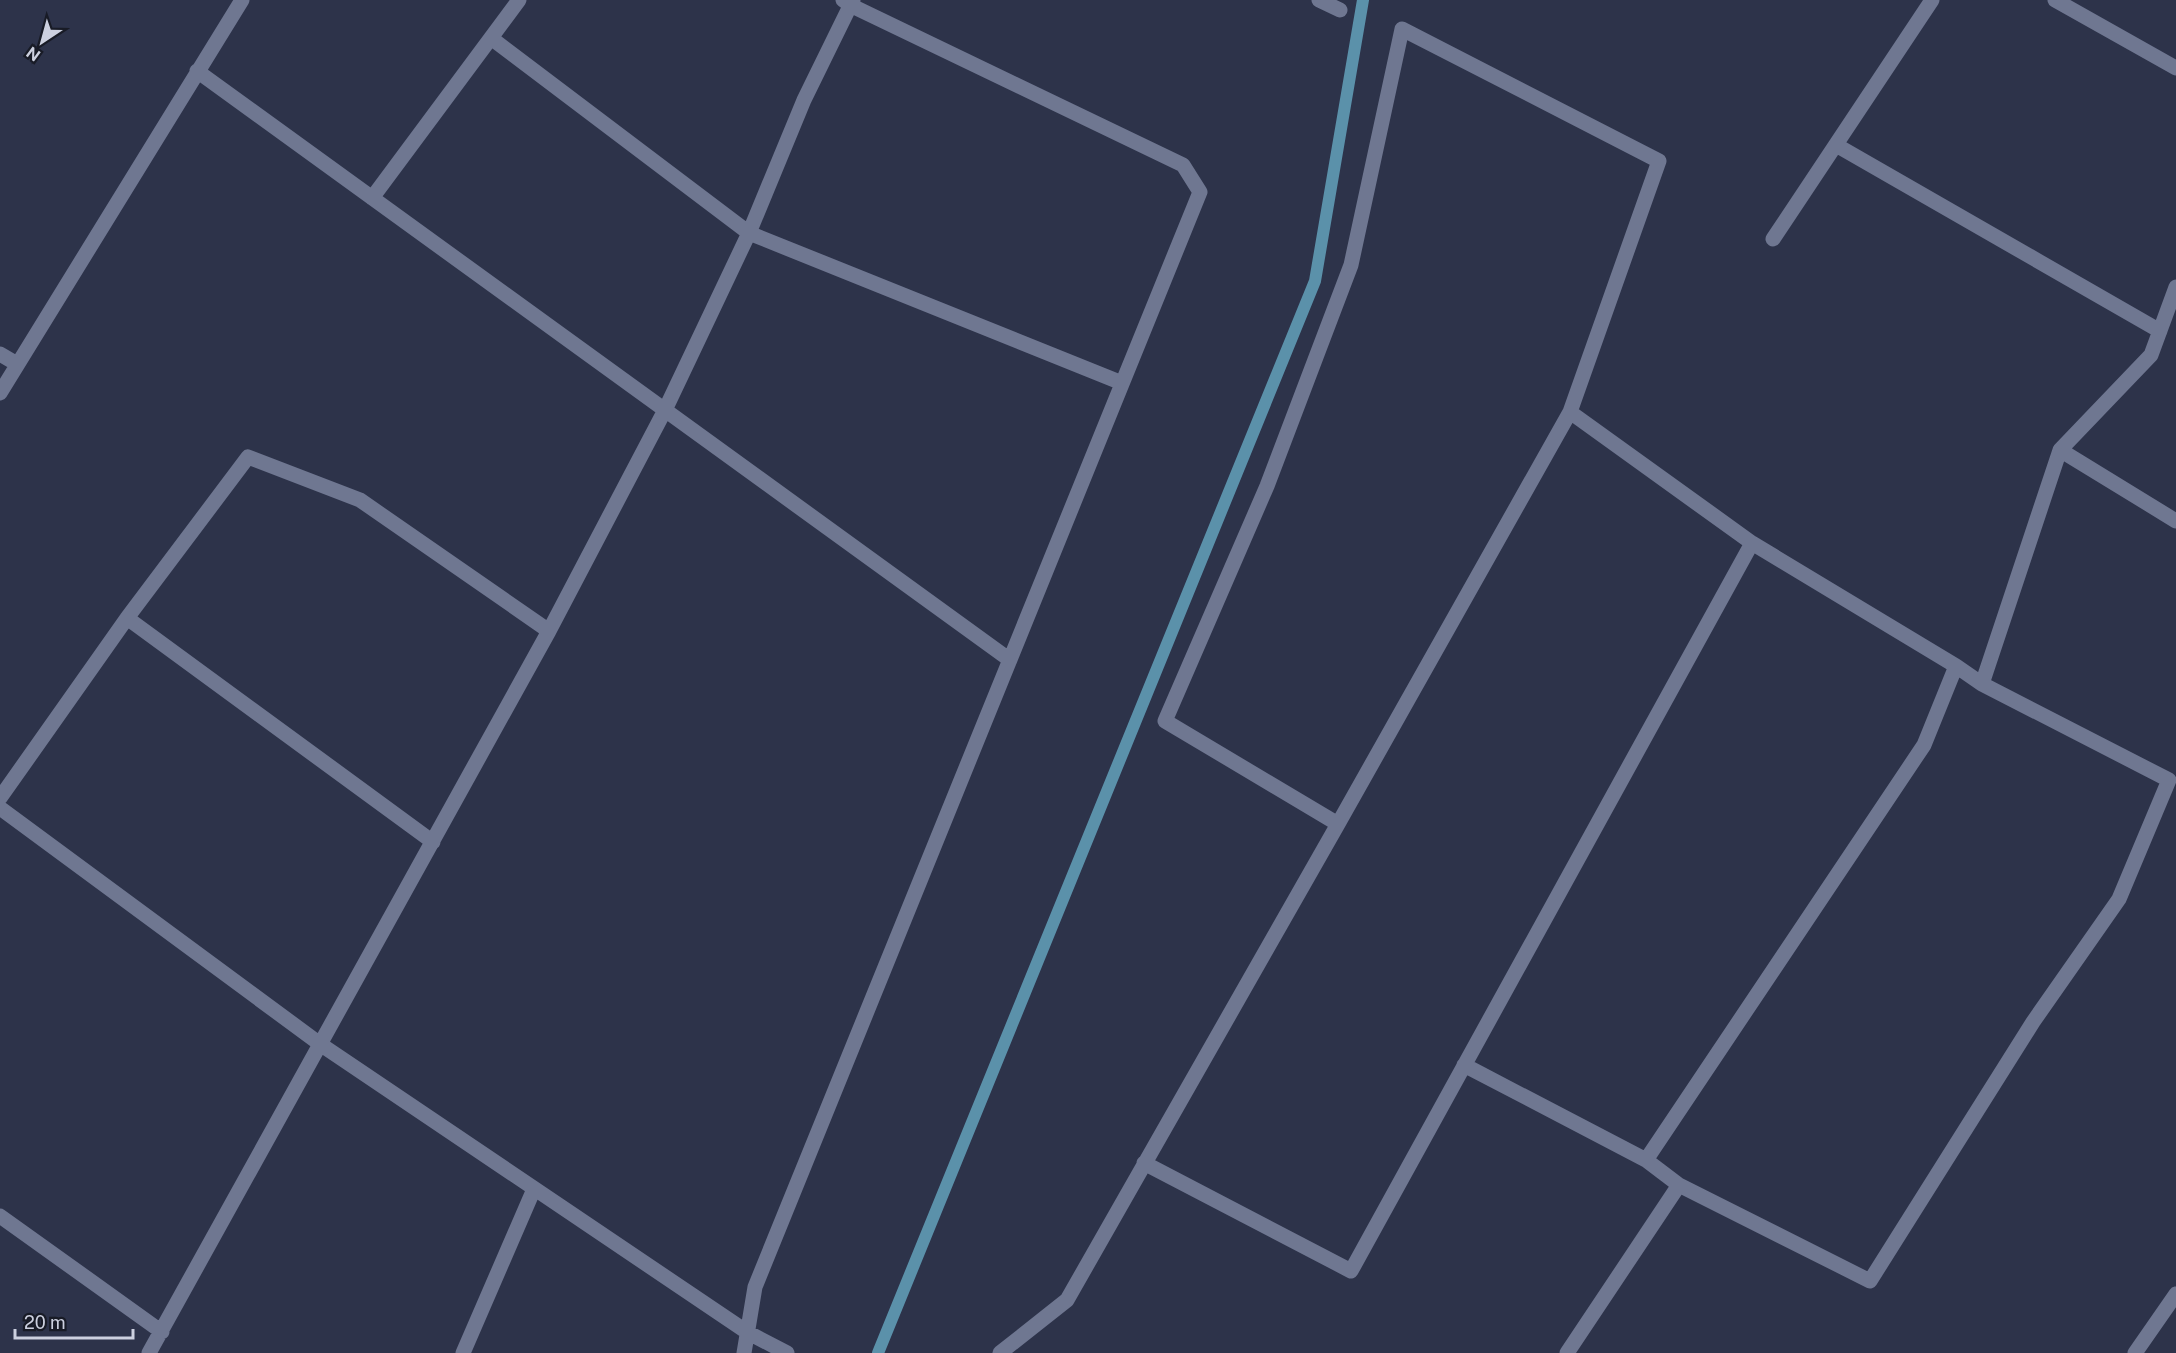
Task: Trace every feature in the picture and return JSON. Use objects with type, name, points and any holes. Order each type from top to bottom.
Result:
[{"type":"street","points":[[0,393],[242,0]]},
{"type":"street","points":[[372,198],[519,0]]},
{"type":"street","points":[[1319,0],[1340,10]]},
{"type":"street","points":[[1773,239],[1932,0]]},
{"type":"street","points":[[2055,0],[2176,68]]},
{"type":"street","points":[[149,1353],[549,631],[665,410],[749,233],[804,100],[849,2],[1183,165],[1200,192],[755,1287],[744,1353]]},
{"type":"street","points":[[1000,1353],[1067,1300],[1338,824],[1570,412],[1659,161],[1402,29],[1351,265],[1267,486],[1165,721],[1338,824]]},
{"type":"street","points":[[491,38],[749,233],[1122,383]]},
{"type":"street","points":[[198,71],[1010,660]]},
{"type":"street","points":[[1836,145],[2160,331]]},
{"type":"street","points":[[1982,684],[2060,450],[2151,355],[2176,287]]},
{"type":"street","points":[[0,354],[17,364]]},
{"type":"street","points":[[1464,1065],[1646,1160],[1678,1185],[1870,1281],[2033,1022],[2119,898],[2173,781],[1982,684],[1752,543],[1570,412]]},
{"type":"street","points":[[2060,450],[2176,521]]},
{"type":"street","points":[[0,798],[127,618],[248,456],[360,500],[549,631]]},
{"type":"street","points":[[1144,1163],[1351,1270],[1752,543]]},
{"type":"street","points":[[127,618],[433,842]]},
{"type":"street","points":[[1646,1160],[1924,745],[1956,666]]},
{"type":"street","points":[[0,808],[320,1044],[747,1332],[787,1353]]},
{"type":"street","points":[[1567,1353],[1678,1185]]},
{"type":"street","points":[[463,1353],[534,1188]]},
{"type":"street","points":[[0,1216],[162,1332]]},
{"type":"street","points":[[2135,1353],[2176,1294]]},
{"type":"waterway","points":[[878,1353],[1315,281],[1363,0]]}]
